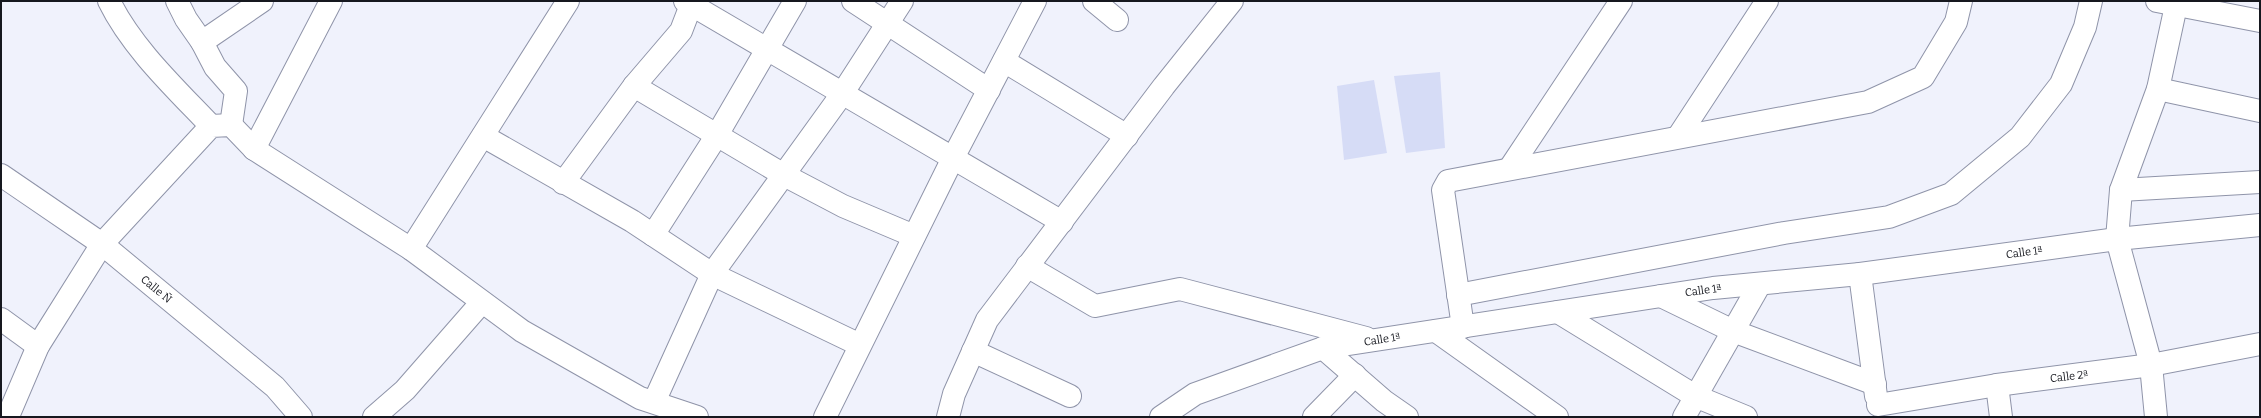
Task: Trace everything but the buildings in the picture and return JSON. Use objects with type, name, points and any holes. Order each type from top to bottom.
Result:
[{"type":"street","points":[[109,1],[117,18],[156,66],[221,125],[254,149],[411,249],[522,331],[644,406],[697,417]]},
{"type":"street","points":[[8,414],[38,346],[102,244],[221,125],[236,91],[215,67],[202,42],[177,1]]},
{"type":"street","points":[[202,42],[262,1]]},
{"type":"street","points":[[254,149],[331,1]]},
{"type":"street","points":[[411,249],[568,1]]},
{"type":"street","points":[[653,235],[717,135],[768,50],[795,1]]},
{"type":"street","points":[[852,1],[989,90]]},
{"type":"street","points":[[644,406],[712,274],[842,94],[886,23],[902,1]]},
{"type":"street","points":[[825,417],[953,158],[1036,1]]},
{"type":"street","points":[[1094,1],[1117,20]]},
{"type":"street","points":[[948,417],[954,394],[987,320],[1232,1]]},
{"type":"street","points":[[1510,168],[1621,1]]},
{"type":"street","points":[[1678,137],[1767,1]]},
{"type":"street","points":[[1462,327],[1443,190],[1448,181],[1510,168],[1868,102],[1923,77],[1956,22],[1961,1]]},
{"type":"street","points":[[1458,295],[1784,233],[1888,217],[1952,194],[2020,137],[2061,84],[2086,27],[2091,1]]},
{"type":"street","points":[[2156,417],[2150,365],[2117,239],[2121,190],[2158,89],[2170,2],[2260,21]]},
{"type":"street","points":[[563,183],[634,86],[681,31],[688,3],[1062,222]]},
{"type":"street","points":[[1004,61],[1127,136]]},
{"type":"street","points":[[634,86],[784,175],[843,206],[914,236]]},
{"type":"street","points":[[2158,89],[2260,111]]},
{"type":"street","points":[[483,136],[653,235],[712,274],[860,346]]},
{"type":"street","name":"Calle Ñ","points":[[1,174],[102,244],[275,387],[301,417]]},
{"type":"street","points":[[2121,190],[2260,182]]},
{"type":"street","name":"Calle 1ª","points":[[1161,417],[1195,394],[1323,348],[1661,296],[1860,274],[2117,239],[2260,225]]},
{"type":"street","points":[[1027,266],[1095,306],[1180,289],[1375,340]]},
{"type":"street","points":[[1860,274],[1879,411]]},
{"type":"street","points":[[1684,417],[1760,284]]},
{"type":"street","points":[[1661,296],[1733,331],[1875,384]]},
{"type":"street","points":[[374,417],[405,390],[482,302]]},
{"type":"street","points":[[1558,312],[1696,396],[1746,417]]},
{"type":"street","points":[[1,319],[38,346]]},
{"type":"street","points":[[1436,331],[1557,417]]},
{"type":"street","name":"Calle 2ª","points":[[1879,411],[1996,385],[2150,365],[2260,344]]},
{"type":"street","points":[[1323,348],[1384,401],[1407,417]]},
{"type":"street","points":[[973,352],[1070,396]]},
{"type":"street","points":[[1314,417],[1355,375]]},
{"type":"street","points":[[1996,385],[2001,417]]},
{"type":"shaded area","points":[[1440,72],[1445,148],[1406,153],[1394,76]]},
{"type":"shaded area","points":[[1374,80],[1387,153],[1344,160],[1337,86]]}]
